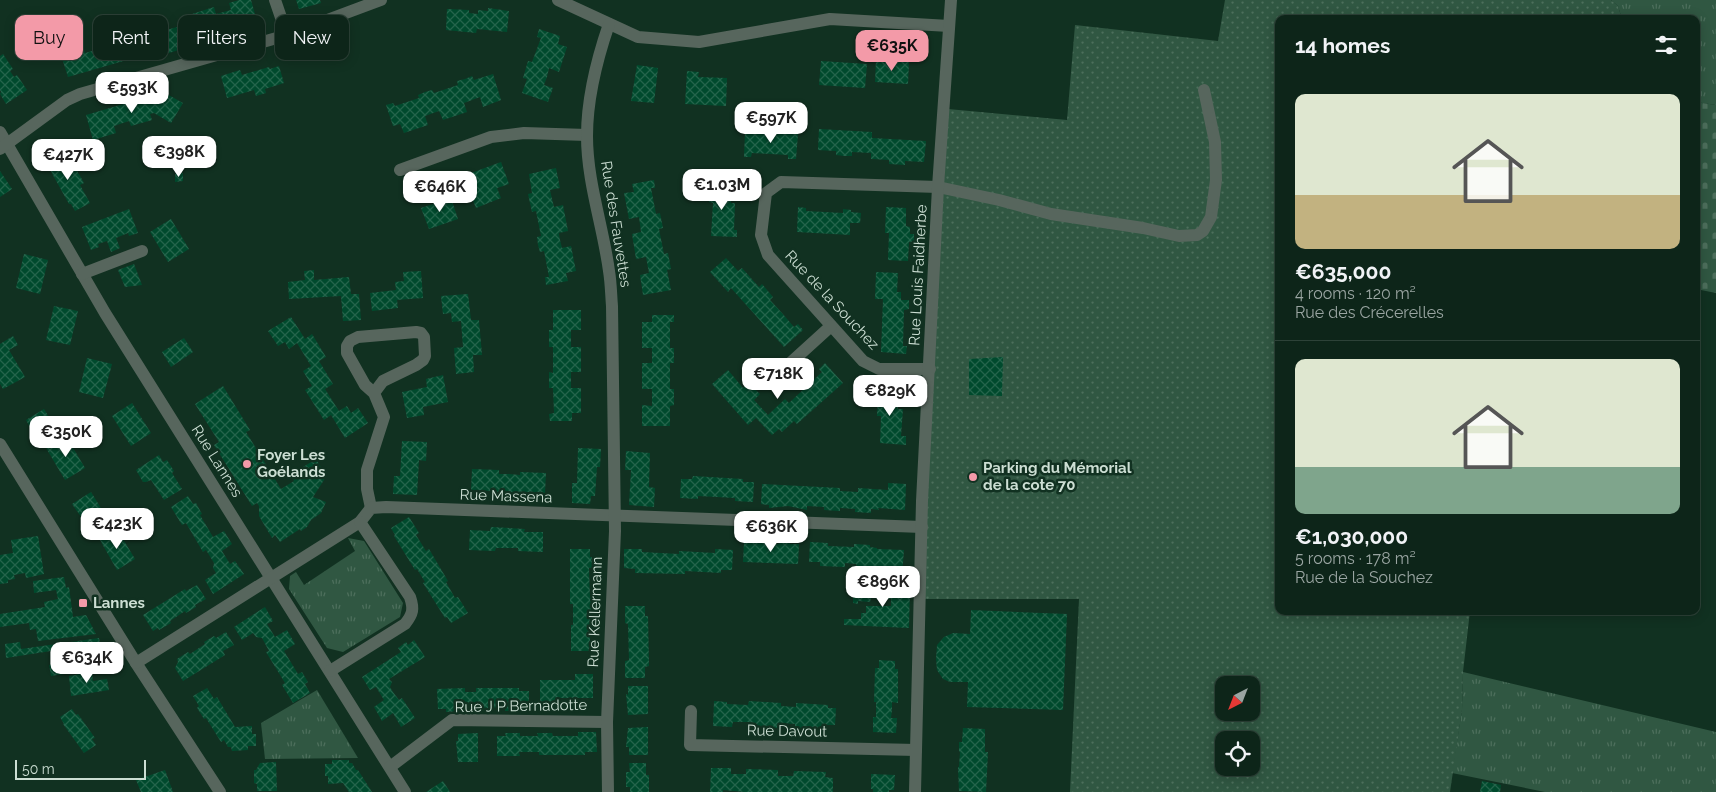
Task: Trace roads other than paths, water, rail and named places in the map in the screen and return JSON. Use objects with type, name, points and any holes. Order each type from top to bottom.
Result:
[{"type":"street","points":[[276,0],[281,15]]},
{"type":"street","points":[[341,15],[381,0]]},
{"type":"street","points":[[558,0],[638,36],[699,42],[830,19],[949,26]]},
{"type":"street","name":"Rue Louis Faidherbe","points":[[915,792],[922,527],[938,187],[951,0]]},
{"type":"street","name":"Rue des Fauvettes","points":[[609,24],[600,50],[591,90],[587,135],[590,177],[609,272],[612,306],[613,433]]},
{"type":"street","points":[[4,147],[67,100],[80,94],[275,38]]},
{"type":"street","name":"Rue de la Souchez","points":[[930,369],[879,369],[863,361],[768,255],[761,235],[766,194],[781,182],[938,187],[999,200],[1051,214],[1144,228],[1179,236],[1197,235],[1203,231],[1211,217],[1216,180],[1214,142],[1204,90]]},
{"type":"street","name":"Rue Lannes","points":[[0,132],[4,147],[110,321],[406,792]]},
{"type":"street","points":[[400,170],[491,137],[524,133],[587,135]]},
{"type":"street","points":[[82,274],[142,251]]},
{"type":"street","points":[[769,370],[787,366],[831,326]]},
{"type":"street","points":[[136,663],[360,522],[371,508],[367,488],[367,470],[384,417],[374,393],[365,385],[347,353],[347,346],[350,341],[363,336],[421,333],[424,337],[425,356],[423,360],[383,381],[374,393]]},
{"type":"street","name":"Rue Kellermann","points":[[608,792],[607,722],[615,516],[613,433]]},
{"type":"street","points":[[0,444],[136,663],[220,792]]},
{"type":"street","name":"Rue Massena","points":[[371,508],[386,507],[922,527]]},
{"type":"street","points":[[330,671],[405,624],[411,616],[414,607],[410,597],[360,522]]},
{"type":"street","name":"Rue Davout","points":[[691,711],[690,745],[916,750]]},
{"type":"street","name":"Rue J P Bernadotte","points":[[390,767],[452,720],[607,722]]},
{"type":"place","name":"Foyer Les Goélands","points":[[247,464]]},
{"type":"place","name":"Parking du Mémorial de la cote 70","points":[[973,477]]},
{"type":"place","name":"Lannes","points":[[83,603]]}]
